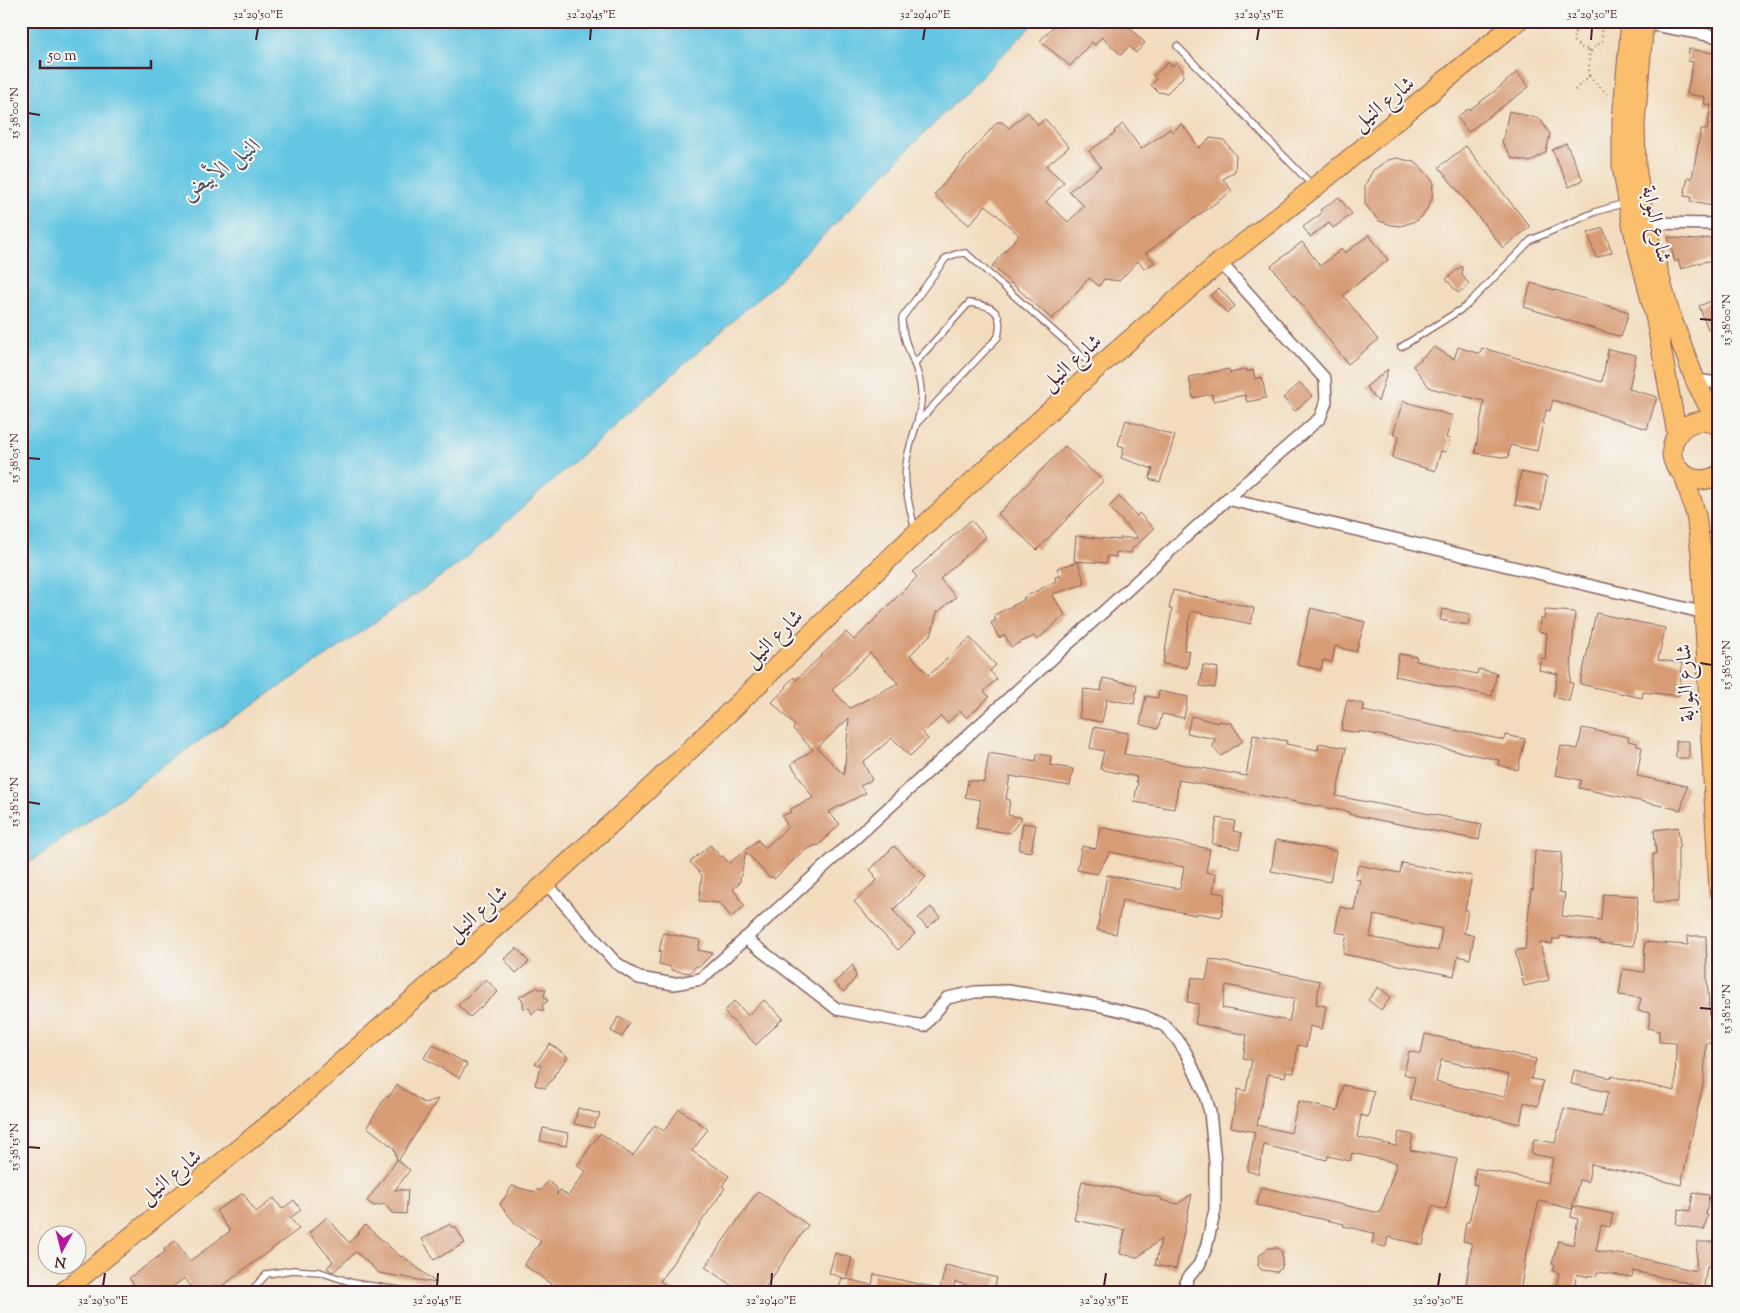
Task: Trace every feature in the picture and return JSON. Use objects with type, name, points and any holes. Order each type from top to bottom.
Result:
[{"type":"main road","name":"شارع النيل","points":[[63,1292],[285,1111],[546,883],[649,789],[916,534],[1096,369],[1220,262],[1518,21]]},
{"type":"main road","name":"شارع البوابة","points":[[1639,22],[1622,120],[1622,167],[1627,202],[1656,320],[1677,434],[1673,442],[1673,460],[1677,468],[1684,475],[1696,515],[1701,554],[1719,891]]},
{"type":"main road","name":"شارع البوابة","points":[[1639,22],[1636,167],[1645,222],[1669,311],[1695,380],[1718,426]]},
{"type":"main road","points":[[1677,434],[1691,422],[1709,422],[1718,426]]},
{"type":"main road","points":[[1684,475],[1701,481],[1719,475]]},
{"type":"street","points":[[1639,22],[1719,37]]},
{"type":"street","points":[[1645,222],[1719,224]]},
{"type":"street","points":[[546,883],[615,962],[640,978],[674,984],[701,979],[1227,499],[1320,418],[1326,402],[1325,379],[1220,262]]},
{"type":"street","points":[[1695,380],[1719,383]]},
{"type":"street","points":[[1227,499],[1704,613]]},
{"type":"street","points":[[745,938],[837,1009],[924,1026],[947,998],[975,992],[1008,991],[1097,1005],[1144,1016],[1165,1026],[1186,1053],[1204,1092],[1210,1112],[1215,1162],[1215,1210],[1206,1248],[1199,1265],[1190,1275],[1181,1292]]},
{"type":"lane","points":[[1177,46],[1315,187]]},
{"type":"lane","points":[[1401,347],[1465,308],[1531,240],[1595,212],[1627,202]]},
{"type":"lane","points":[[916,534],[906,488],[905,474],[906,458],[920,408],[922,393],[920,380],[901,331],[902,318],[946,258],[966,253],[1096,369]]},
{"type":"lane","points":[[914,364],[969,303],[983,304],[993,309],[999,317],[998,337],[916,424]]},
{"type":"lane","points":[[250,1292],[267,1274],[293,1270],[320,1272],[353,1283],[412,1292]]},
{"type":"path","points":[[1570,21],[1578,29]]},
{"type":"path","points":[[1596,27],[1602,21]]},
{"type":"path","points":[[1593,23],[1596,27],[1602,32],[1602,41],[1592,50],[1580,47],[1573,40],[1575,32],[1584,24],[1593,23]]},
{"type":"path","points":[[1575,90],[1589,76],[1589,50]]},
{"type":"path","points":[[1589,76],[1607,94]]},
{"type":"water","name":"النيل الأبيض","points":[[21,21],[1036,21],[780,279],[460,563],[340,647],[210,733],[21,869]]},
{"type":"building","points":[[1058,21],[1123,21],[1145,43],[1136,53],[1129,46],[1121,55],[1102,37],[1095,45],[1092,42],[1070,66],[1040,41]]},
{"type":"building","points":[[1689,49],[1719,54],[1719,207],[1690,202],[1691,197],[1684,196],[1688,177],[1692,178],[1701,129],[1707,130],[1711,105],[1704,104],[1705,97],[1687,94],[1693,62],[1688,61]]},
{"type":"building","points":[[1169,62],[1172,66],[1176,63],[1183,70],[1183,77],[1167,93],[1158,92],[1151,85],[1156,79],[1153,76]]},
{"type":"building","points":[[1517,72],[1529,87],[1468,132],[1457,117],[1495,91]]},
{"type":"building","points":[[1509,111],[1540,119],[1550,134],[1546,152],[1530,162],[1512,158],[1502,142]]},
{"type":"building","points":[[1028,112],[1038,125],[1045,119],[1069,147],[1046,166],[1064,182],[1046,202],[1068,222],[1084,206],[1069,191],[1101,167],[1089,151],[1115,133],[1114,131],[1123,124],[1141,149],[1170,129],[1172,132],[1182,124],[1199,148],[1210,138],[1224,140],[1236,156],[1235,171],[1223,179],[1232,191],[1146,253],[1154,262],[1145,269],[1138,261],[1119,281],[1104,279],[1099,286],[1089,278],[1052,319],[992,266],[1019,235],[986,205],[969,225],[934,195],[997,122],[1002,122],[1009,128]]},
{"type":"building","points":[[1566,143],[1583,180],[1569,187],[1552,150]]},
{"type":"building","points":[[1466,146],[1530,227],[1503,248],[1439,167]]},
{"type":"building","points":[[1397,158],[1414,162],[1433,181],[1432,199],[1424,214],[1418,220],[1401,226],[1379,221],[1365,204],[1365,185],[1373,170],[1388,160]]},
{"type":"building","points":[[1339,197],[1352,214],[1333,228],[1329,223],[1310,237],[1303,227],[1322,213],[1320,210]]},
{"type":"building","points":[[1603,228],[1612,252],[1596,258],[1588,233]]},
{"type":"building","points":[[1369,235],[1388,260],[1343,295],[1378,340],[1348,364],[1271,266],[1302,242],[1320,266],[1342,249],[1345,253]]},
{"type":"building","points":[[1668,237],[1696,240],[1716,237],[1719,259],[1681,269],[1678,260],[1675,262]]},
{"type":"building","points":[[1462,266],[1462,275],[1469,284],[1458,293],[1446,279]]},
{"type":"building","points":[[1531,283],[1629,312],[1621,337],[1524,307]]},
{"type":"building","points":[[1219,288],[1235,306],[1227,313],[1210,295]]},
{"type":"building","points":[[1719,298],[1719,325],[1708,329],[1699,306]]},
{"type":"building","points":[[1434,347],[1454,359],[1458,347],[1480,354],[1482,348],[1602,382],[1608,349],[1636,355],[1629,389],[1657,397],[1647,429],[1553,400],[1550,411],[1546,410],[1537,451],[1510,445],[1508,458],[1475,453],[1484,401],[1430,388],[1413,366]]},
{"type":"building","points":[[1229,369],[1230,373],[1247,369],[1247,372],[1253,370],[1255,379],[1262,377],[1266,398],[1247,402],[1245,395],[1213,401],[1212,394],[1193,398],[1189,377]]},
{"type":"building","points":[[1388,369],[1378,402],[1366,387]]},
{"type":"building","points":[[1300,383],[1312,396],[1295,411],[1283,398]]},
{"type":"building","points":[[1403,401],[1453,416],[1446,438],[1450,439],[1446,452],[1441,451],[1435,471],[1392,458],[1399,436],[1393,434]]},
{"type":"building","points":[[1126,420],[1175,436],[1160,482],[1149,479],[1153,469],[1121,458],[1124,447],[1118,445]]},
{"type":"building","points":[[1065,446],[1103,481],[1037,550],[998,514]]},
{"type":"building","points":[[1521,472],[1547,477],[1541,510],[1515,505]]},
{"type":"building","points":[[1119,497],[1137,516],[1139,513],[1154,529],[1132,549],[1131,553],[1116,552],[1116,557],[1107,556],[1107,563],[1074,561],[1076,536],[1120,540],[1120,538],[1138,538],[1109,507]]},
{"type":"building","points":[[971,520],[986,537],[940,579],[956,597],[937,611],[932,633],[910,655],[929,675],[970,638],[996,665],[990,671],[997,679],[984,691],[989,697],[967,718],[960,711],[947,723],[941,716],[923,733],[928,739],[910,756],[892,738],[863,762],[872,780],[860,786],[866,793],[828,812],[840,824],[818,846],[816,845],[802,852],[774,879],[772,876],[770,878],[746,852],[739,884],[733,889],[745,906],[731,917],[720,903],[699,901],[702,875],[690,862],[710,845],[729,863],[758,840],[765,848],[788,827],[782,816],[791,812],[789,810],[813,798],[791,764],[813,750],[793,729],[795,726],[772,702],[794,677],[796,680],[846,632],[854,640],[917,577],[913,572]],"holes":[[[870,653],[898,683],[850,708],[832,690]],[[849,718],[844,775],[817,748]]]},
{"type":"building","points":[[1078,562],[1085,584],[1052,594],[1065,615],[1037,640],[1034,636],[1011,647],[1005,635],[999,638],[991,623],[996,620],[994,615],[1056,581],[1055,577],[1060,576],[1057,568]]},
{"type":"building","points":[[1173,590],[1254,608],[1251,624],[1191,611],[1184,650],[1190,651],[1187,668],[1163,664],[1172,609],[1169,609]]},
{"type":"building","points":[[1311,608],[1365,622],[1356,652],[1335,646],[1332,662],[1323,660],[1321,670],[1297,665]]},
{"type":"building","points":[[1442,609],[1470,614],[1468,625],[1440,620]]},
{"type":"building","points":[[1545,610],[1575,612],[1570,683],[1573,683],[1569,701],[1553,697],[1558,674],[1539,670],[1541,658],[1545,659],[1547,633],[1539,632],[1540,619],[1544,619]]},
{"type":"building","points":[[1596,613],[1665,628],[1658,660],[1682,663],[1679,696],[1643,692],[1642,698],[1580,684]]},
{"type":"building","points":[[1399,654],[1417,657],[1416,661],[1477,674],[1478,669],[1497,673],[1492,696],[1395,676]]},
{"type":"building","points":[[1203,665],[1218,668],[1215,688],[1200,686]]},
{"type":"building","points":[[1103,678],[1137,685],[1134,704],[1107,699],[1102,722],[1079,718],[1084,689],[1101,691]]},
{"type":"building","points":[[1159,691],[1188,697],[1184,718],[1162,714],[1158,729],[1140,724],[1146,696],[1158,698]]},
{"type":"building","points":[[1347,700],[1364,704],[1363,711],[1504,740],[1505,735],[1525,739],[1518,770],[1498,765],[1499,760],[1359,731],[1359,733],[1341,730]]},
{"type":"building","points":[[1191,716],[1218,723],[1218,721],[1231,723],[1243,741],[1221,756],[1213,747],[1215,739],[1187,733]]},
{"type":"building","points":[[1094,727],[1128,733],[1124,754],[1246,776],[1253,735],[1287,741],[1286,744],[1318,750],[1319,743],[1346,748],[1336,796],[1482,824],[1479,840],[1349,814],[1349,812],[1179,780],[1174,809],[1134,802],[1138,782],[1136,782],[1137,777],[1100,769],[1104,751],[1090,748]]},
{"type":"building","points":[[1582,728],[1629,737],[1628,741],[1637,743],[1637,746],[1642,747],[1637,776],[1687,786],[1681,810],[1579,788],[1581,780],[1555,775],[1561,746],[1578,749]]},
{"type":"building","points":[[1676,741],[1689,741],[1689,758],[1676,758]]},
{"type":"building","points":[[989,753],[1036,761],[1037,754],[1051,756],[1050,765],[1073,769],[1070,786],[1010,776],[1006,799],[1010,800],[1008,815],[1022,818],[1010,833],[976,828],[981,800],[965,797],[968,780],[984,782]]},
{"type":"building","points":[[1217,818],[1235,821],[1233,831],[1242,833],[1239,849],[1212,844]]},
{"type":"building","points":[[1023,823],[1036,825],[1031,852],[1019,850]]},
{"type":"building","points":[[1100,827],[1210,849],[1206,872],[1216,874],[1213,892],[1225,894],[1221,917],[1197,913],[1196,915],[1122,900],[1116,934],[1097,930],[1107,875],[1180,889],[1184,867],[1110,852],[1097,874],[1077,870],[1082,846],[1096,849]]},
{"type":"building","points":[[1678,827],[1680,847],[1678,847],[1678,902],[1654,902],[1653,854],[1656,854],[1654,830]]},
{"type":"building","points":[[1276,840],[1336,851],[1330,882],[1271,871]]},
{"type":"building","points":[[894,846],[926,877],[893,910],[915,934],[898,950],[854,902],[877,880],[870,870]]},
{"type":"building","points":[[1535,850],[1562,852],[1559,892],[1565,893],[1562,916],[1601,920],[1603,894],[1638,896],[1634,946],[1599,943],[1600,941],[1560,936],[1560,939],[1553,939],[1552,944],[1540,943],[1549,980],[1524,986],[1515,951],[1525,949],[1531,889],[1533,890]]},
{"type":"building","points":[[1402,863],[1472,876],[1465,910],[1468,910],[1464,933],[1474,936],[1470,959],[1458,956],[1454,976],[1343,954],[1347,934],[1335,932],[1340,907],[1354,910],[1360,880],[1355,879],[1358,865],[1400,873]],"holes":[[[1374,915],[1442,929],[1438,951],[1370,937]]]},
{"type":"building","points":[[931,907],[940,917],[927,928],[918,918]]},
{"type":"building","points":[[663,933],[700,940],[698,950],[713,953],[690,973],[671,970],[671,967],[659,964],[661,950],[659,952]]},
{"type":"building","points":[[1688,936],[1706,936],[1712,1043],[1706,1043],[1704,1080],[1681,1185],[1591,1164],[1588,1182],[1579,1180],[1572,1209],[1539,1201],[1520,1292],[1465,1292],[1472,1245],[1463,1241],[1466,1222],[1469,1222],[1477,1185],[1473,1184],[1476,1168],[1548,1183],[1553,1158],[1531,1154],[1534,1139],[1555,1143],[1564,1108],[1602,1116],[1608,1092],[1571,1084],[1574,1070],[1611,1078],[1611,1076],[1675,1091],[1676,1043],[1659,1042],[1659,1031],[1648,1028],[1651,1013],[1638,1011],[1641,998],[1619,995],[1623,969],[1644,972],[1645,942],[1688,945]]},
{"type":"building","points":[[517,948],[529,962],[516,973],[504,959]]},
{"type":"building","points":[[1210,959],[1320,981],[1316,1004],[1326,1006],[1322,1029],[1310,1026],[1306,1047],[1298,1045],[1294,1073],[1286,1072],[1285,1077],[1268,1074],[1257,1125],[1291,1133],[1298,1101],[1338,1111],[1343,1085],[1374,1091],[1368,1117],[1361,1115],[1357,1137],[1396,1146],[1399,1132],[1413,1135],[1410,1150],[1457,1159],[1446,1210],[1432,1206],[1423,1245],[1388,1237],[1386,1247],[1372,1244],[1374,1233],[1343,1226],[1344,1224],[1257,1205],[1261,1187],[1380,1213],[1397,1163],[1352,1153],[1350,1161],[1328,1156],[1327,1160],[1264,1145],[1258,1174],[1247,1171],[1255,1132],[1231,1127],[1238,1089],[1246,1091],[1252,1060],[1243,1058],[1247,1035],[1195,1024],[1199,1004],[1187,1002],[1192,977],[1206,980]],"holes":[[[1226,985],[1294,999],[1289,1021],[1222,1008]]]},
{"type":"building","points":[[853,965],[856,977],[844,992],[834,983]]},
{"type":"building","points":[[486,979],[498,992],[470,1017],[458,1005]]},
{"type":"building","points":[[538,987],[539,989],[546,989],[544,996],[548,1001],[542,1005],[544,1011],[537,1009],[532,1014],[529,1008],[523,1008],[523,1001],[519,997]]},
{"type":"building","points":[[1378,987],[1391,997],[1381,1010],[1368,1000]]},
{"type":"building","points":[[764,1000],[783,1018],[756,1045],[724,1012],[734,1001],[748,1015]]},
{"type":"building","points":[[618,1017],[630,1023],[622,1037],[611,1031]]},
{"type":"building","points":[[1425,1034],[1536,1059],[1531,1079],[1543,1081],[1538,1106],[1524,1102],[1520,1124],[1410,1099],[1415,1077],[1404,1074],[1409,1051],[1421,1054]],"holes":[[[1441,1060],[1509,1075],[1504,1097],[1436,1082]]]},
{"type":"building","points":[[432,1044],[467,1064],[459,1078],[424,1058]]},
{"type":"building","points":[[550,1044],[568,1057],[545,1088],[535,1085],[541,1066],[535,1064]]},
{"type":"building","points":[[397,1085],[424,1103],[438,1099],[398,1161],[410,1170],[395,1190],[408,1190],[406,1214],[392,1213],[385,1204],[374,1206],[367,1201],[397,1160],[394,1148],[367,1127],[386,1096],[388,1098]]},
{"type":"building","points":[[578,1108],[600,1114],[593,1128],[574,1124]]},
{"type":"building","points":[[679,1109],[708,1129],[692,1151],[729,1176],[722,1186],[725,1188],[660,1281],[676,1292],[546,1292],[551,1284],[524,1265],[541,1241],[516,1224],[500,1205],[512,1186],[535,1192],[538,1189],[540,1191],[548,1181],[557,1188],[556,1196],[560,1190],[568,1196],[586,1171],[577,1166],[600,1133],[633,1156],[655,1125],[664,1131]]},
{"type":"building","points":[[543,1128],[568,1133],[566,1146],[540,1141]]},
{"type":"building","points":[[1082,1181],[1162,1198],[1161,1200],[1178,1204],[1192,1194],[1176,1269],[1155,1265],[1161,1239],[1138,1257],[1120,1254],[1125,1230],[1074,1220]]},
{"type":"building","points":[[758,1191],[808,1225],[762,1292],[741,1292],[705,1267]]},
{"type":"building","points":[[243,1193],[256,1212],[274,1198],[282,1209],[294,1200],[301,1210],[290,1218],[299,1229],[218,1289],[215,1285],[207,1292],[195,1292],[185,1278],[165,1292],[139,1292],[129,1278],[165,1252],[164,1249],[175,1241],[190,1261],[230,1231],[216,1211]]},
{"type":"building","points":[[1693,1193],[1709,1195],[1706,1215],[1708,1215],[1704,1230],[1676,1224],[1679,1209],[1690,1211]]},
{"type":"building","points":[[1573,1206],[1613,1214],[1610,1227],[1601,1225],[1596,1251],[1632,1256],[1696,1271],[1697,1242],[1713,1242],[1713,1267],[1707,1266],[1703,1292],[1691,1292],[1692,1284],[1633,1271],[1632,1277],[1597,1272],[1596,1277],[1577,1274],[1573,1292],[1555,1292],[1559,1273],[1553,1271],[1555,1265],[1552,1264],[1558,1241],[1573,1245],[1578,1219],[1571,1217]]},
{"type":"building","points":[[327,1217],[349,1243],[365,1225],[401,1257],[403,1256],[436,1283],[379,1273],[356,1252],[333,1272],[327,1268],[333,1261],[309,1233]]},
{"type":"building","points":[[450,1224],[452,1228],[455,1226],[465,1243],[434,1260],[422,1239]]},
{"type":"building","points":[[1268,1248],[1277,1248],[1282,1252],[1282,1268],[1276,1272],[1262,1270],[1258,1266],[1259,1256]]},
{"type":"building","points":[[835,1253],[852,1258],[846,1279],[829,1273]]},
{"type":"building","points":[[946,1265],[997,1278],[993,1292],[955,1282],[952,1292],[939,1292]]},
{"type":"building","points":[[874,1274],[932,1287],[931,1292],[849,1292],[839,1289],[842,1278],[872,1285]]}]
